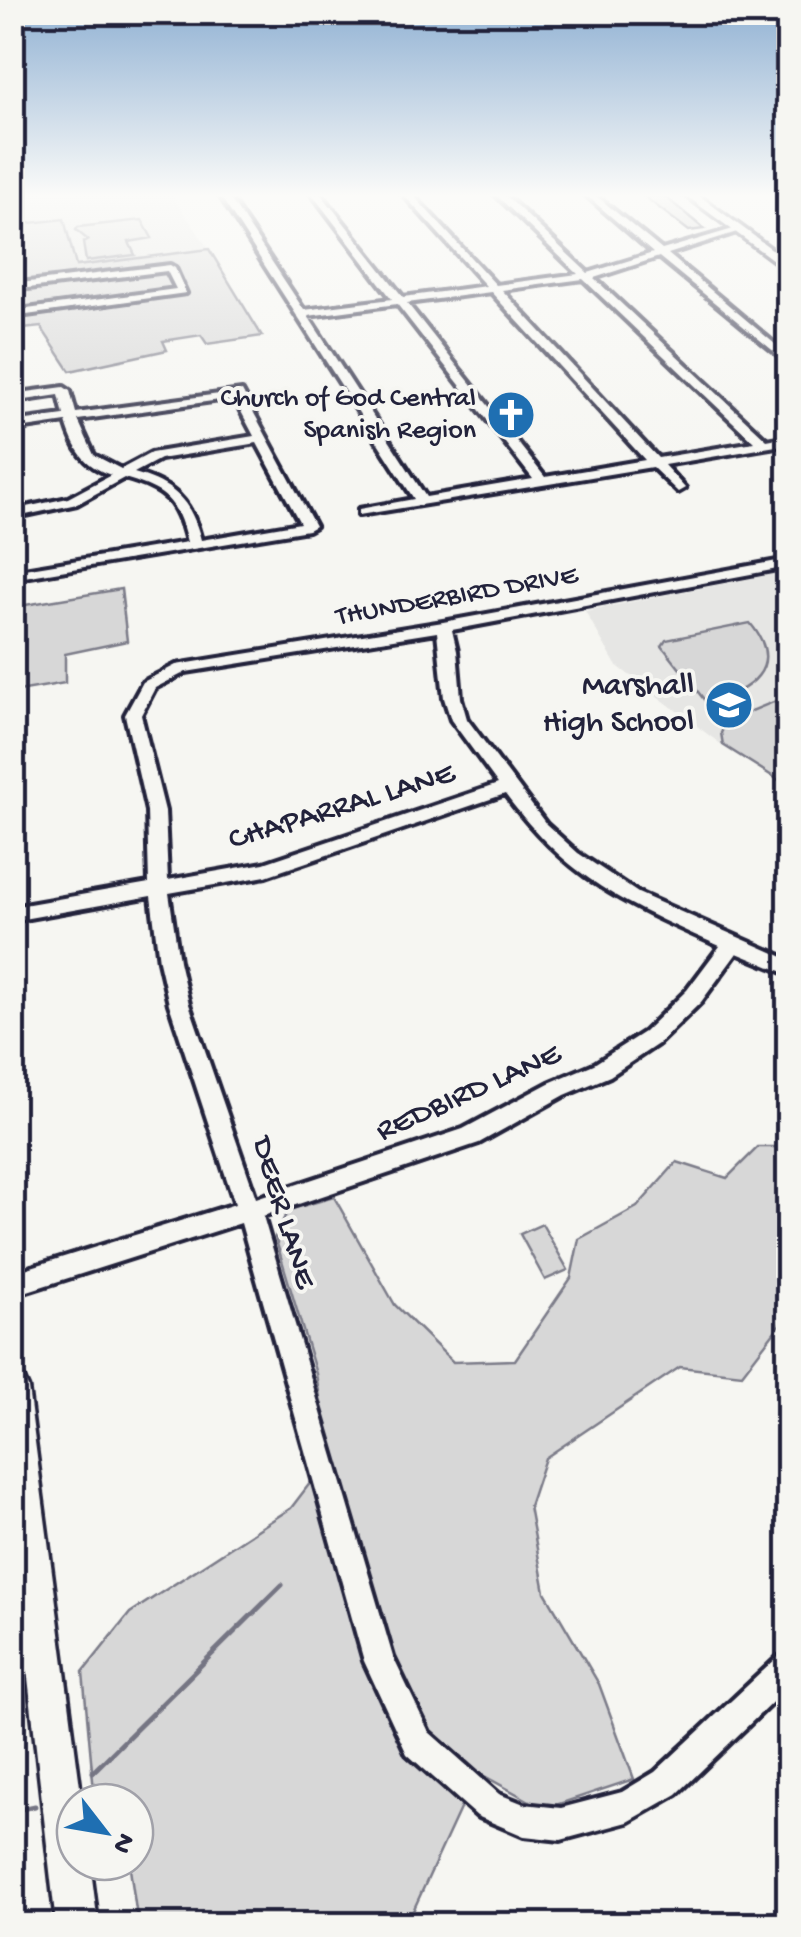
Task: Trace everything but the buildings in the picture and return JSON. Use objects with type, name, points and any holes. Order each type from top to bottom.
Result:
[{"type":"main road","points":[[12,1388],[22,1542],[76,1924]]},
{"type":"street","points":[[12,314],[182,292],[178,284]]},
{"type":"street","points":[[282,284],[422,502]]},
{"type":"street","points":[[385,284],[542,482]]},
{"type":"street","points":[[490,284],[678,488]]},
{"type":"street","points":[[301,314],[526,284]]},
{"type":"street","points":[[593,284],[764,444]]},
{"type":"street","points":[[698,284],[788,360]]},
{"type":"street","points":[[12,398],[64,391],[86,456],[98,465],[158,483],[174,492],[190,519],[196,545]]},
{"type":"street","points":[[12,426],[238,394],[308,526],[12,575]]},
{"type":"street","points":[[12,514],[72,500],[171,452],[262,438]]},
{"type":"street","points":[[364,512],[788,440]]},
{"type":"street","name":"THUNDERBIRD DRIVE","points":[[141,694],[163,676],[182,668],[443,627],[788,563]]},
{"type":"street","points":[[443,627],[452,647],[455,711],[540,828],[571,858],[631,898],[788,966]]},
{"type":"street","name":"DEER LANE","points":[[141,694],[134,706],[132,727],[156,811],[168,962],[179,1004],[249,1210],[379,1662],[418,1743],[488,1805],[524,1820],[560,1824],[628,1806],[666,1783],[788,1667]]},
{"type":"street","name":"CHAPARRAL LANE","points":[[12,914],[266,869],[510,786]]},
{"type":"street","name":"REDBIRD LANE","points":[[12,1285],[428,1154],[602,1070],[666,1024],[694,996],[734,942]]},
{"type":"shaded area","points":[[13,284],[231,284],[262,336],[207,344],[201,335],[163,341],[167,350],[70,371],[41,327],[13,330]]},
{"type":"shaded area","name":"Marshall High School","points":[[788,571],[788,788],[722,745],[616,665],[585,611]]},
{"type":"shaded area","points":[[121,589],[127,641],[65,654],[65,683],[13,692],[13,607]]},
{"type":"shaded area","points":[[750,623],[761,639],[764,665],[749,685],[722,698],[706,702],[662,646],[666,640]]},
{"type":"shaded area","points":[[788,696],[788,786],[723,745],[721,733],[727,721]]},
{"type":"shaded area","points":[[758,1147],[788,1147],[788,1314],[742,1374],[680,1367],[545,1458],[529,1506],[545,1592],[599,1684],[634,1779],[544,1809],[477,1772],[407,1924],[138,1924],[132,1882],[155,1882],[155,1782],[93,1782],[83,1672],[130,1613],[291,1508],[330,1457],[316,1374],[275,1237],[288,1210],[334,1197],[395,1305],[453,1362],[515,1360],[571,1278],[579,1239],[637,1207],[677,1162],[727,1178]]},
{"type":"shaded area","points":[[542,1224],[568,1270],[545,1280],[520,1234]]},
{"type":"waterway","points":[[93,1772],[282,1585]]},
{"type":"waterway","points":[[12,1811],[35,1806]]},
{"type":"place","name":"Church of God Central Spanish Region","points":[[511,415]]},
{"type":"place","name":"Marshall High School","points":[[729,705]]}]
